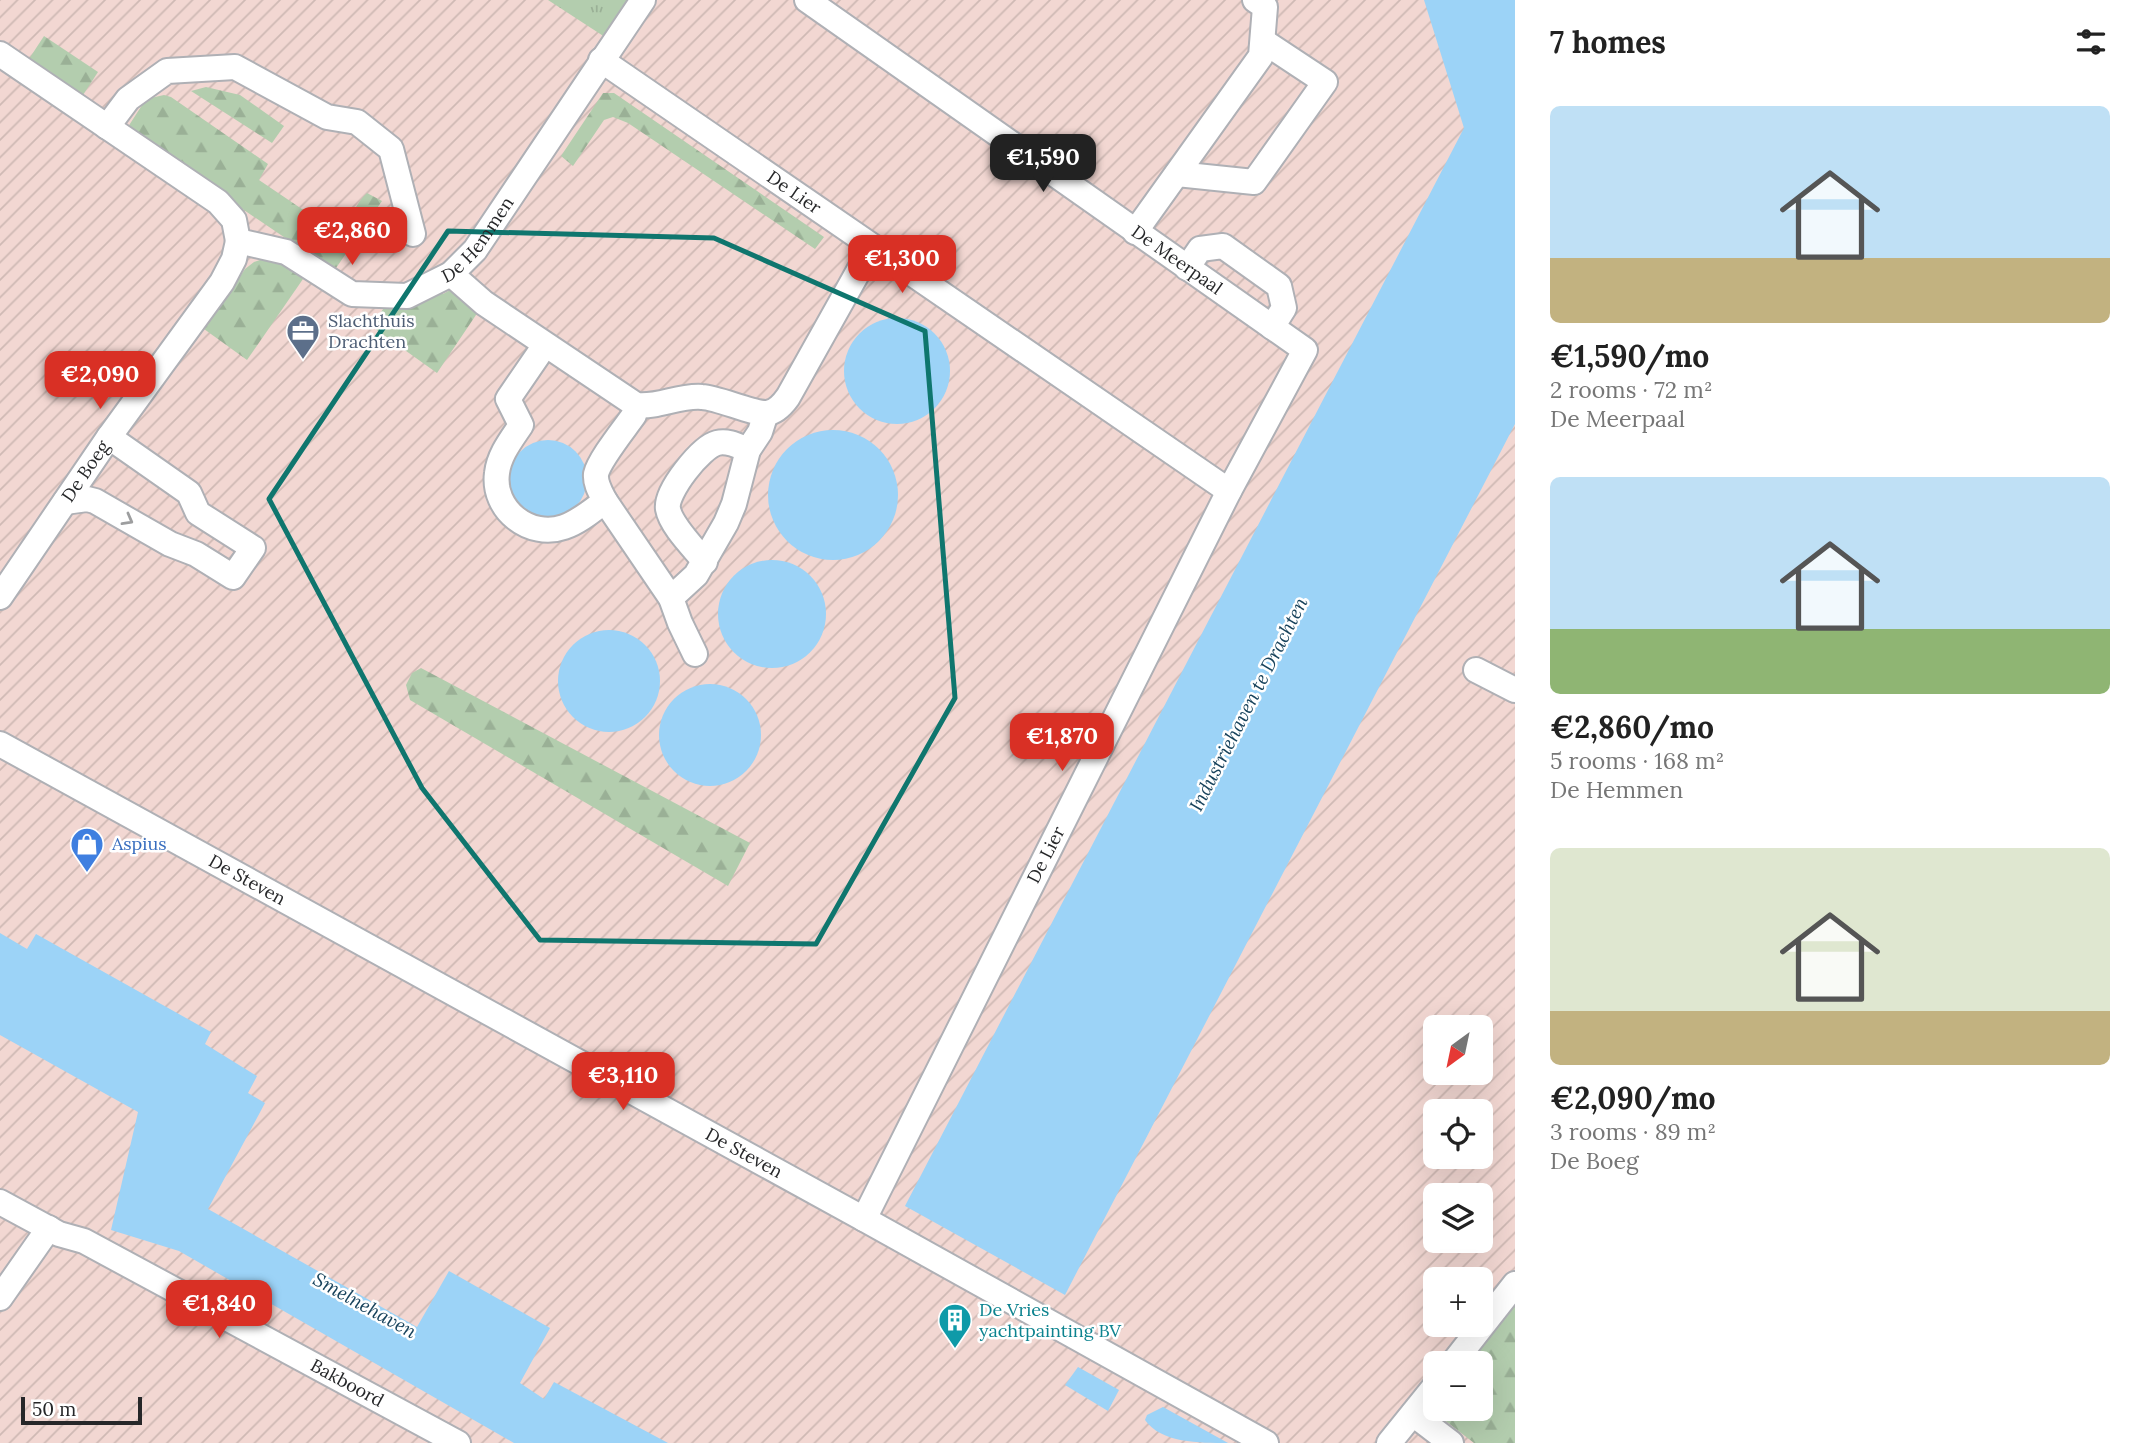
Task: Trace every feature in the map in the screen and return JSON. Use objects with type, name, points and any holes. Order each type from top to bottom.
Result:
[{"type":"street","name":"De Hemmen","points":[[238,241],[286,252],[352,294],[407,296],[451,274],[475,250],[643,0]]},
{"type":"street","name":"De Meerpaal","points":[[807,0],[1305,350]]},
{"type":"street","points":[[1135,232],[1261,56],[1265,7],[1255,0]]},
{"type":"street","points":[[1177,174],[1254,182],[1325,82],[1263,41]]},
{"type":"street","points":[[0,54],[218,202],[234,220],[238,241]]},
{"type":"street","name":"De Lier","points":[[601,60],[1228,491]]},
{"type":"street","points":[[107,127],[128,99],[167,71],[235,67],[327,117],[358,122],[391,149],[412,234]]},
{"type":"street","name":"De Boeg","points":[[0,597],[109,437],[222,282],[234,259],[238,241]]},
{"type":"street","points":[[1187,268],[1200,249],[1223,246],[1279,286],[1284,309],[1272,327]]},
{"type":"street","points":[[451,274],[484,303],[636,405],[646,407],[692,396],[706,397],[766,413],[779,408],[788,397],[872,247]]},
{"type":"street","points":[[545,345],[508,400],[521,425],[499,462],[497,488],[501,500],[517,520],[528,527],[541,530],[567,527],[605,501]]},
{"type":"street","name":"De Lier","points":[[864,1219],[1228,491],[1305,350]]},
{"type":"street","points":[[636,405],[634,415],[596,474],[598,487],[671,598],[695,654]]},
{"type":"street","points":[[671,598],[692,580],[705,562],[734,504],[748,450],[760,432],[766,413]]},
{"type":"street","points":[[65,502],[87,499],[95,501],[170,544],[196,554],[233,577],[253,548],[198,513],[189,492],[109,437]]},
{"type":"street","points":[[705,562],[673,521],[667,506],[669,498],[685,471],[709,446],[723,442],[748,450]]},
{"type":"street","points":[[1476,670],[1515,690]]},
{"type":"street","name":"De Steven","points":[[0,744],[1266,1443]]},
{"type":"street","name":"Bakboord","points":[[0,1202],[59,1234],[84,1241],[458,1443]]},
{"type":"street","points":[[0,1298],[48,1228]]},
{"type":"street","points":[[1462,1351],[1515,1284]]},
{"type":"street","points":[[1389,1443],[1423,1401]]},
{"type":"street","points":[[1413,1414],[1451,1443]]},
{"type":"highlighted area","points":[[448,231],[714,238],[925,331],[955,698],[816,944],[540,940],[422,788],[269,499]]},
{"type":"shaded area","points":[[0,0],[1515,0],[1515,1443],[0,1443]]},
{"type":"green space","points":[[548,0],[639,0],[611,41]]},
{"type":"green space","points":[[44,36],[98,72],[81,98],[27,62]]},
{"type":"green space","points":[[206,87],[240,95],[284,126],[272,143],[191,91]]},
{"type":"green space","points":[[603,93],[614,93],[824,237],[815,249],[628,123],[613,117],[604,120],[573,166],[561,156]]},
{"type":"green space","points":[[164,95],[171,97],[268,164],[259,180],[333,230],[343,229],[367,193],[382,201],[334,271],[126,130],[146,99]]},
{"type":"green space","points":[[260,260],[276,260],[303,279],[247,360],[204,329],[245,269]]},
{"type":"green space","points":[[450,290],[480,309],[437,373],[371,326],[386,305],[441,291],[443,294]]},
{"type":"green space","points":[[421,668],[750,843],[728,886],[410,700],[406,685],[412,673]]},
{"type":"green space","points":[[1515,1298],[1515,1443],[1474,1443],[1446,1421],[1493,1421],[1493,1351],[1473,1351],[1484,1337],[1493,1337],[1493,1326]]},
{"type":"water","name":"Industriehaven te Drachten","points":[[1424,0],[1515,0],[1515,424],[1065,1295],[905,1206],[1464,128]]},
{"type":"water","points":[[897,318],[917,322],[934,334],[946,351],[950,371],[946,391],[934,408],[917,420],[897,424],[877,420],[860,408],[848,391],[844,371],[848,351],[860,334],[877,322]]},
{"type":"water","points":[[833,430],[858,435],[879,449],[893,470],[898,495],[893,520],[879,541],[858,555],[833,560],[808,555],[787,541],[773,520],[768,495],[773,470],[787,449],[808,435]]},
{"type":"water","points":[[548,440],[563,443],[576,451],[584,464],[587,479],[584,494],[576,507],[563,515],[548,518],[533,515],[520,507],[512,494],[509,479],[512,464],[520,451],[533,443]]},
{"type":"water","points":[[772,560],[793,564],[810,576],[822,593],[826,614],[822,635],[810,652],[793,664],[772,668],[751,664],[734,652],[722,635],[718,614],[722,593],[734,576],[751,564]]},
{"type":"water","points":[[609,630],[629,634],[645,645],[656,661],[660,681],[656,701],[645,717],[629,728],[609,732],[589,728],[573,717],[562,701],[558,681],[562,661],[573,645],[589,634]]},
{"type":"water","points":[[710,684],[730,688],[746,699],[757,715],[761,735],[757,755],[746,771],[730,782],[710,786],[690,782],[674,771],[663,755],[659,735],[663,715],[674,699],[690,688]]},
{"type":"water","name":"Smelnehaven","points":[[0,933],[27,949],[36,934],[211,1032],[205,1044],[257,1076],[248,1093],[265,1103],[208,1209],[417,1327],[449,1271],[550,1328],[520,1383],[544,1399],[554,1382],[668,1443],[514,1443],[179,1251],[111,1230],[138,1112],[0,1035]]},
{"type":"water","points":[[1078,1367],[1119,1390],[1108,1411],[1065,1385]]},
{"type":"water","points":[[1163,1407],[1228,1443],[1182,1440],[1161,1433],[1145,1420],[1147,1415]]},
{"type":"place","name":"Slachthuis Drachten","points":[[303,361]]},
{"type":"place","name":"Aspius","points":[[87,874]]},
{"type":"place","name":"De Vries yachtpainting BV","points":[[955,1350]]}]
